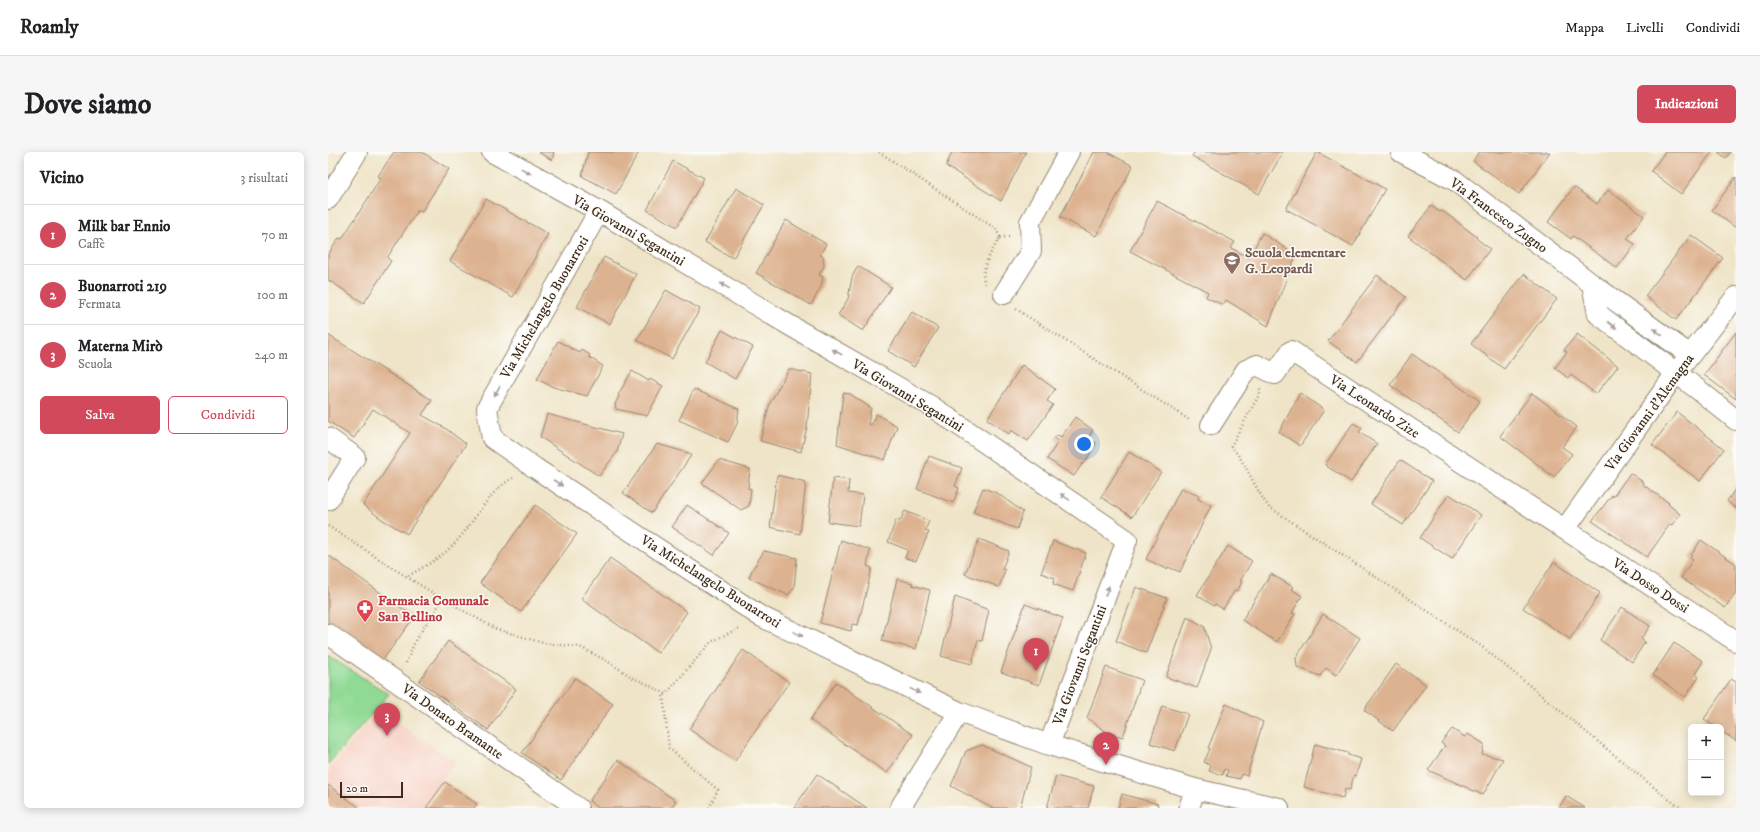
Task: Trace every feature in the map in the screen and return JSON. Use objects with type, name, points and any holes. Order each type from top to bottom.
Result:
[{"type":"street","points":[[328,199],[357,152]]},
{"type":"street","name":"Via Giovanni Segantini","points":[[492,152],[599,211],[789,325],[931,406],[1126,540],[1049,745]]},
{"type":"street","points":[[1010,301],[1031,251],[1030,222],[1069,152]]},
{"type":"street","name":"Via Francesco Zugno","points":[[1401,152],[1454,180],[1592,284],[1690,355]]},
{"type":"street","name":"Via Michelangelo Buonarroti","points":[[599,211],[487,408],[492,438],[760,616],[959,712],[1049,745],[1195,789],[1279,808]]},
{"type":"street","points":[[1592,284],[1598,314],[1736,420]]},
{"type":"street","name":"Via Giovanni d'Alemagna","points":[[1566,529],[1676,373],[1736,297]]},
{"type":"street","name":"Via Leonardo Zize","points":[[1257,365],[1275,374],[1291,351],[1566,529]]},
{"type":"street","points":[[1203,424],[1246,370],[1257,365]]},
{"type":"street","points":[[328,438],[355,457],[328,500]]},
{"type":"street","name":"Via Dosso Dossi","points":[[1566,529],[1736,640]]},
{"type":"street","name":"Via Donato Bramante","points":[[328,634],[578,808]]},
{"type":"street","points":[[900,808],[959,712]]},
{"type":"street","points":[[1189,808],[1195,789]]},
{"type":"path","points":[[879,152],[996,229],[1000,236],[986,264],[983,278],[986,285]]},
{"type":"path","points":[[1010,301],[1203,424]]},
{"type":"path","points":[[1231,446],[1260,393],[1257,365]]},
{"type":"path","points":[[1225,442],[1237,453],[1261,497],[1269,506],[1481,646],[1681,808]]},
{"type":"path","points":[[407,577],[450,549],[470,527],[491,496],[509,480],[535,468]]},
{"type":"path","points":[[328,526],[407,577],[496,629],[543,643],[580,647],[607,661],[633,678],[666,694]]},
{"type":"path","points":[[398,682],[416,639],[443,599]]},
{"type":"path","points":[[709,808],[718,790],[669,748],[663,694],[666,694],[711,642],[760,616]]},
{"type":"shaded area","points":[[379,710],[455,762],[422,808],[328,808],[328,771]]},
{"type":"green space","points":[[328,656],[389,694],[328,764]]},
{"type":"building","points":[[394,152],[422,152],[449,169],[421,212],[418,210],[387,258],[391,261],[364,303],[328,280],[328,255],[339,238],[342,239],[381,178],[378,176]]},
{"type":"building","points":[[538,152],[554,152],[552,160]]},
{"type":"building","points":[[588,152],[639,152],[616,194],[582,176]]},
{"type":"building","points":[[952,152],[1026,152],[1001,201],[946,166]]},
{"type":"building","points":[[1094,152],[1107,152],[1133,166],[1096,236],[1060,217]]},
{"type":"building","points":[[1195,152],[1283,152],[1259,194],[1192,156]]},
{"type":"building","points":[[1317,152],[1385,189],[1353,246],[1286,209]]},
{"type":"building","points":[[1479,152],[1550,152],[1519,194],[1473,161]]},
{"type":"building","points":[[1665,152],[1712,152],[1681,194],[1651,171]]},
{"type":"building","points":[[1718,152],[1731,152],[1726,158]]},
{"type":"building","points":[[673,161],[704,178],[677,227],[647,210]]},
{"type":"building","points":[[1736,177],[1736,228],[1712,210]]},
{"type":"building","points":[[1574,187],[1597,204],[1608,190],[1644,216],[1627,239],[1635,244],[1617,268],[1573,236],[1571,239],[1548,222]]},
{"type":"building","points":[[736,188],[764,205],[733,258],[705,242]]},
{"type":"building","points":[[486,199],[548,234],[513,297],[450,261]]},
{"type":"building","name":"Scuola elementare G. Leopardi","points":[[1157,201],[1235,242],[1231,248],[1249,258],[1262,233],[1296,255],[1268,326],[1226,300],[1223,305],[1206,297],[1208,292],[1130,251]]},
{"type":"building","points":[[1431,206],[1440,212],[1444,212],[1477,237],[1476,238],[1490,249],[1467,280],[1408,236]]},
{"type":"building","points":[[786,220],[826,244],[820,255],[823,256],[824,266],[819,275],[823,277],[821,287],[811,305],[756,273]]},
{"type":"building","points":[[1691,235],[1723,258],[1676,320],[1645,296]]},
{"type":"building","points":[[604,257],[636,274],[610,324],[577,307]]},
{"type":"building","points":[[858,266],[891,287],[863,331],[838,315],[848,299],[852,277]]},
{"type":"building","points":[[1524,274],[1557,299],[1504,369],[1471,344]]},
{"type":"building","points":[[1377,275],[1406,297],[1357,362],[1328,341]]},
{"type":"building","points":[[666,290],[700,309],[672,359],[637,340]]},
{"type":"building","points":[[912,312],[938,328],[914,367],[888,351]]},
{"type":"building","points":[[722,330],[753,347],[735,379],[705,362]]},
{"type":"building","points":[[1736,332],[1736,399],[1704,375]]},
{"type":"building","points":[[1577,334],[1618,366],[1596,394],[1571,375],[1568,378],[1555,368],[1567,352],[1564,350]]},
{"type":"building","points":[[328,335],[432,400],[422,415],[445,428],[466,444],[407,534],[383,520],[363,505],[410,433],[373,409],[354,438],[328,421]]},
{"type":"building","points":[[558,341],[580,353],[582,350],[590,355],[589,357],[603,366],[587,396],[553,387],[537,379]]},
{"type":"building","points":[[1412,354],[1480,401],[1458,432],[1390,385]]},
{"type":"building","points":[[1022,365],[1055,389],[1047,401],[1053,405],[1028,441],[1011,430],[1009,434],[987,419]]},
{"type":"building","points":[[789,369],[812,374],[807,427],[801,452],[760,441],[770,403]]},
{"type":"building","points":[[632,371],[649,381],[650,379],[663,386],[647,416],[616,409],[615,404],[619,396],[618,395]]},
{"type":"building","points":[[694,389],[739,409],[737,424],[728,442],[679,420]]},
{"type":"building","points":[[843,393],[850,394],[871,408],[868,424],[871,425],[876,414],[897,426],[885,460],[837,444]]},
{"type":"building","points":[[1300,393],[1324,410],[1300,446],[1279,432]]},
{"type":"building","points":[[1532,393],[1577,427],[1562,447],[1572,454],[1554,477],[1500,436]]},
{"type":"building","points":[[1677,412],[1724,449],[1700,481],[1652,445]]},
{"type":"building","points":[[547,414],[622,434],[617,452],[599,476],[540,437]]},
{"type":"building","points":[[1075,417],[1093,430],[1088,438],[1096,443],[1084,464],[1083,463],[1074,476],[1047,459],[1058,442],[1055,437],[1058,435],[1061,437]]},
{"type":"building","points":[[1353,423],[1362,428],[1359,432],[1377,444],[1351,482],[1325,465]]},
{"type":"building","points":[[657,444],[692,454],[652,513],[623,493]]},
{"type":"building","points":[[1129,452],[1161,472],[1132,517],[1101,497]]},
{"type":"building","points":[[929,456],[962,468],[955,486],[959,488],[953,503],[917,489]]},
{"type":"building","points":[[719,460],[750,469],[748,488],[751,489],[749,506],[741,510],[702,483]]},
{"type":"building","points":[[1400,460],[1432,481],[1403,525],[1371,504]]},
{"type":"building","points":[[1630,473],[1643,482],[1642,484],[1669,503],[1668,504],[1680,514],[1672,525],[1670,524],[1647,557],[1592,521],[1612,495],[1613,497]]},
{"type":"building","points":[[777,475],[806,482],[800,534],[770,527]]},
{"type":"building","points":[[833,478],[849,480],[848,493],[863,495],[859,526],[828,522]]},
{"type":"building","points":[[983,488],[997,493],[1023,512],[1017,529],[973,512]]},
{"type":"building","points":[[1181,488],[1199,496],[1198,499],[1211,505],[1180,572],[1168,567],[1167,569],[1146,559]]},
{"type":"building","points":[[1736,488],[1736,509],[1727,501]]},
{"type":"building","points":[[1449,494],[1481,515],[1452,559],[1420,538]]},
{"type":"building","points":[[535,505],[577,534],[521,612],[480,583]]},
{"type":"building","points":[[687,505],[729,533],[714,555],[672,527]]},
{"type":"building","points":[[905,511],[929,521],[925,531],[929,532],[916,561],[905,558],[908,550],[888,542],[896,520],[900,521]]},
{"type":"building","points":[[979,539],[1009,551],[1002,569],[1005,570],[999,587],[965,574]]},
{"type":"building","points":[[841,540],[870,550],[867,566],[872,568],[858,625],[852,624],[851,631],[820,623]]},
{"type":"building","points":[[1701,540],[1736,564],[1736,592],[1725,608],[1681,578],[1693,559],[1690,557]]},
{"type":"building","points":[[1053,541],[1086,553],[1073,591],[1053,584],[1055,578],[1041,573]]},
{"type":"building","points":[[1228,546],[1252,561],[1240,581],[1242,582],[1237,591],[1235,590],[1223,609],[1215,604],[1214,606],[1197,595]]},
{"type":"building","points":[[764,551],[797,558],[794,588],[788,595],[749,578],[752,570]]},
{"type":"building","points":[[328,555],[414,617],[380,664],[328,626]]},
{"type":"building","points":[[610,558],[687,612],[658,653],[581,599]]},
{"type":"building","points":[[1554,562],[1600,593],[1570,639],[1523,608]]},
{"type":"building","points":[[1271,574],[1293,587],[1291,589],[1302,596],[1292,613],[1295,614],[1277,642],[1242,620]]},
{"type":"building","points":[[897,579],[913,583],[912,585],[930,590],[916,649],[882,641]]},
{"type":"building","points":[[1136,587],[1167,598],[1146,653],[1116,641]]},
{"type":"building","points":[[955,597],[989,610],[982,641],[978,640],[972,664],[941,656]]},
{"type":"building","points":[[1025,604],[1063,618],[1039,685],[1001,672]]},
{"type":"building","points":[[1622,607],[1650,626],[1641,639],[1645,642],[1632,662],[1600,640]]},
{"type":"building","points":[[1323,614],[1360,638],[1336,675],[1326,668],[1320,676],[1297,667],[1296,658]]},
{"type":"building","points":[[1187,617],[1204,626],[1211,649],[1197,688],[1166,677]]},
{"type":"building","points":[[448,641],[516,689],[488,730],[419,681]]},
{"type":"building","points":[[1674,643],[1703,661],[1695,674],[1699,677],[1685,697],[1653,675]]},
{"type":"building","points":[[743,650],[789,682],[735,761],[689,729]]},
{"type":"building","points":[[1396,664],[1426,685],[1393,731],[1364,710]]},
{"type":"building","points":[[1106,667],[1142,680],[1123,737],[1108,733],[1087,718]]},
{"type":"building","points":[[575,678],[613,704],[561,780],[522,753]]},
{"type":"building","points":[[1731,679],[1736,682],[1736,741],[1724,733],[1724,724],[1711,724],[1704,719]]},
{"type":"building","points":[[836,682],[913,735],[887,773],[810,720]]},
{"type":"building","points":[[1226,704],[1263,722],[1247,776],[1242,774],[1240,779],[1226,776],[1228,770],[1224,769],[1223,775],[1209,771],[1211,766],[1204,762],[1210,749],[1208,748]]},
{"type":"building","points":[[1162,706],[1188,714],[1175,751],[1150,743]]},
{"type":"building","points":[[1452,729],[1465,737],[1468,734],[1484,744],[1482,754],[1503,759],[1483,795],[1428,770],[1445,746],[1441,743]]},
{"type":"building","points":[[1315,744],[1348,753],[1348,755],[1361,759],[1356,775],[1354,775],[1350,790],[1345,789],[1343,798],[1304,787]]},
{"type":"building","points":[[982,745],[1031,767],[1020,808],[992,808],[951,786],[966,751]]},
{"type":"building","points":[[618,760],[676,801],[671,808],[599,808],[589,801]]},
{"type":"building","points":[[817,774],[867,808],[794,808]]},
{"type":"building","points":[[1056,776],[1094,786],[1088,808],[1047,808]]},
{"type":"building","points":[[445,782],[477,804],[474,808],[426,808]]},
{"type":"building","points":[[328,785],[360,808],[328,808]]},
{"type":"building","points":[[1122,794],[1158,804],[1157,808],[1118,808]]},
{"type":"building","points":[[1566,796],[1585,808],[1559,808]]},
{"type":"place","name":"Scuola elementare G. Leopardi","points":[[1232,275]]},
{"type":"place","name":"Farmacia Comunale San Bellino","points":[[365,623]]},
{"type":"place","name":"Milk bar Ennio","points":[[1036,671]]},
{"type":"place","name":"Materna Mirò","points":[[387,736]]},
{"type":"place","name":"Buonarroti 219","points":[[1106,765]]}]
